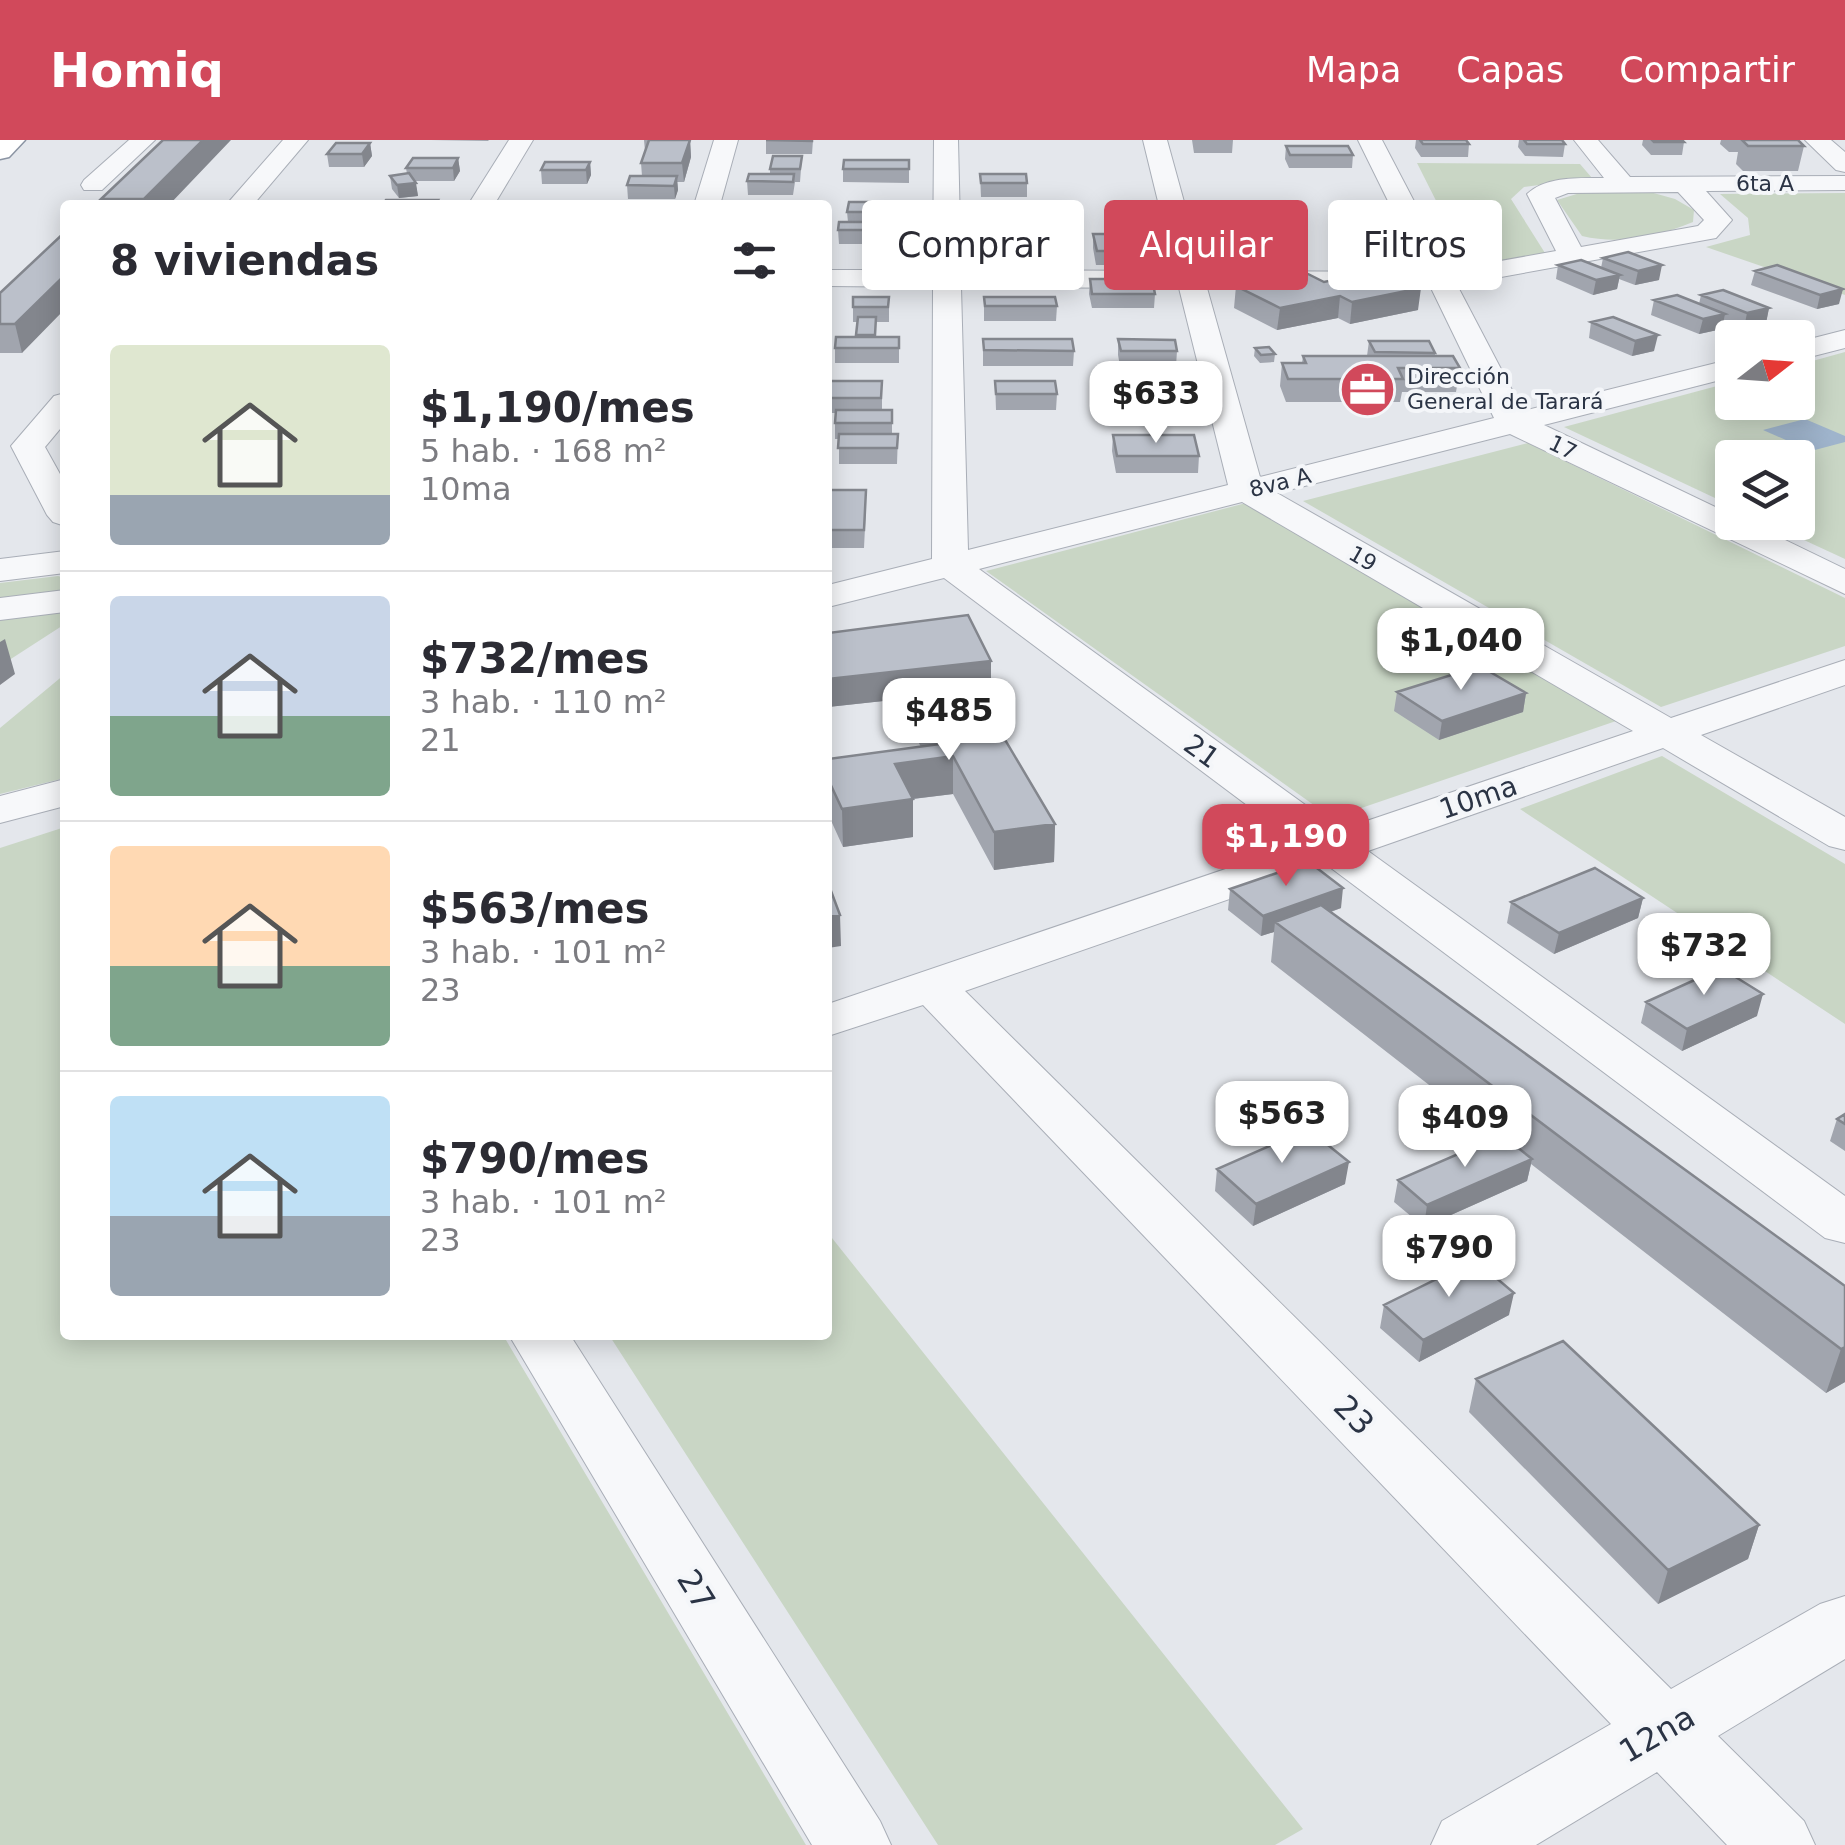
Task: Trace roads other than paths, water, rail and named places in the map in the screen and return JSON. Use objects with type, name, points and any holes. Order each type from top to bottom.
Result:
[{"type":"highway","points":[[0,151],[12,140]]},
{"type":"street","points":[[93,185],[143,140]]},
{"type":"street","points":[[243,200],[296,140]]},
{"type":"street","points":[[484,200],[521,140]]},
{"type":"street","points":[[708,200],[726,140]]},
{"type":"street","points":[[946,140],[946,200]]},
{"type":"street","points":[[1156,140],[1172,200]]},
{"type":"street","name":"17","points":[[1370,140],[1400,200]]},
{"type":"street","points":[[1586,140],[1620,184]]},
{"type":"street","points":[[1817,140],[1845,165]]},
{"type":"street","name":"6ta A","points":[[1572,256],[1540,194],[1566,186],[1620,184],[1845,183]]},
{"type":"street","points":[[1502,269],[1707,232],[1719,220],[1685,184]]},
{"type":"street","points":[[832,278],[862,278]]},
{"type":"street","points":[[947,290],[950,566]]},
{"type":"street","points":[[1195,290],[1246,490]]},
{"type":"street","name":"17","points":[[1446,290],[1513,423],[1845,583]]},
{"type":"street","points":[[1815,347],[1845,339]]},
{"type":"street","name":"8va A","points":[[832,595],[1715,372]]},
{"type":"street","points":[[60,410],[28,446],[60,505]]},
{"type":"street","name":"19","points":[[1246,490],[1845,836]]},
{"type":"street","points":[[0,570],[60,563]]},
{"type":"street","name":"21","points":[[950,566],[1845,1224]]},
{"type":"street","points":[[0,610],[60,602]]},
{"type":"street","points":[[972,629],[1026,622]]},
{"type":"street","name":"10ma","points":[[832,1020],[1666,733],[1833,686]]},
{"type":"street","points":[[0,810],[60,793]]},
{"type":"street","name":"23","points":[[931,985],[1777,1845]]},
{"type":"street","name":"27","points":[[542,1340],[854,1845]]},
{"type":"street","name":"12na","points":[[1469,1845],[1845,1624]]},
{"type":"water","points":[[1807,420],[1845,436],[1845,442],[1815,450],[1815,440],[1786,440],[1763,430]]},
{"type":"place","name":"Dirección General de Tarará","points":[[1368,389]]}]
